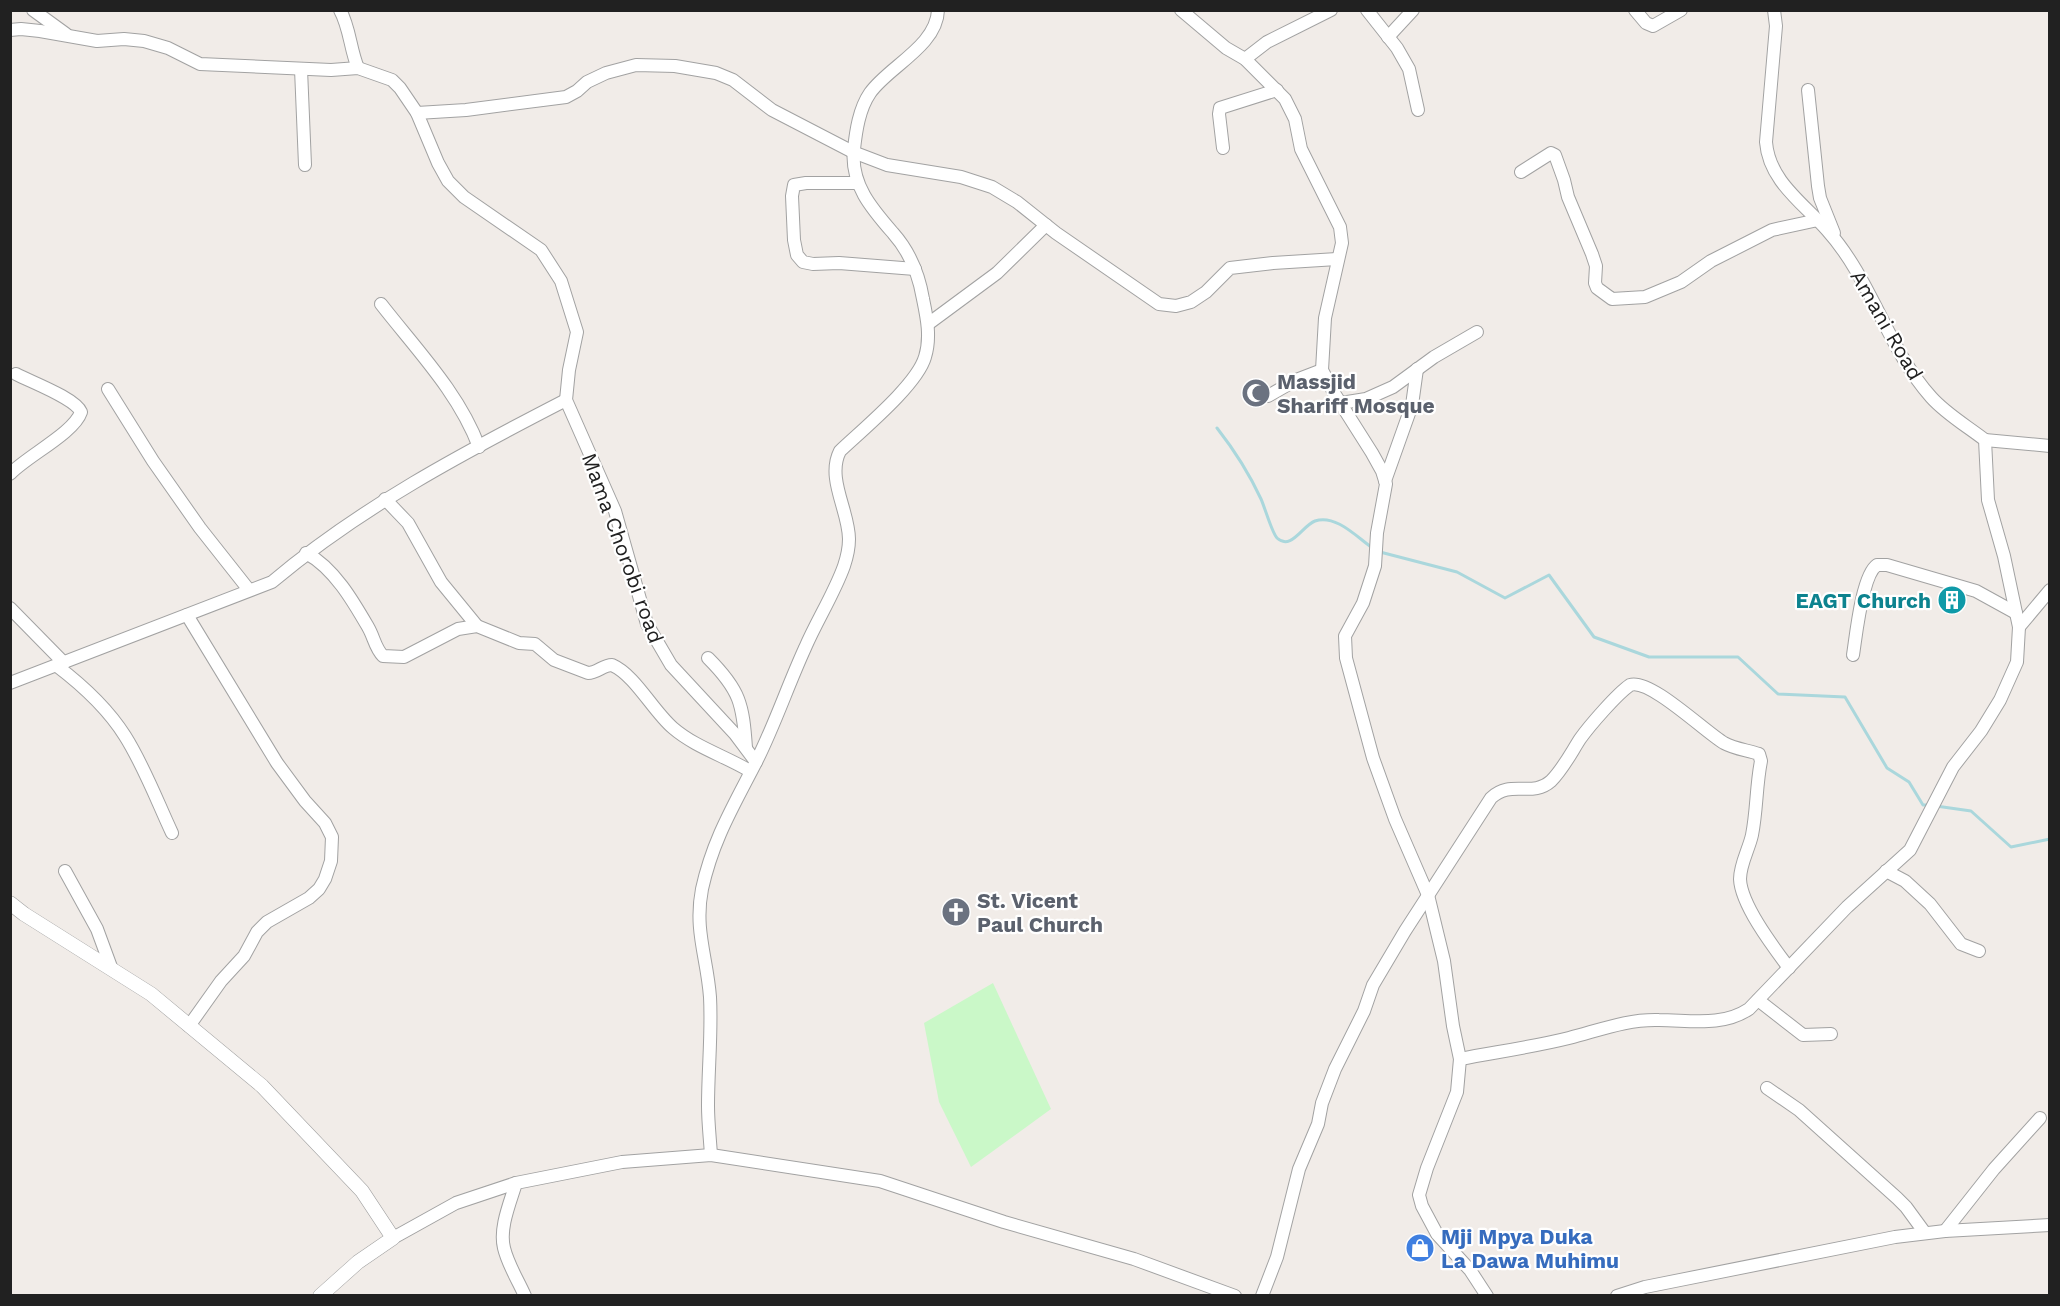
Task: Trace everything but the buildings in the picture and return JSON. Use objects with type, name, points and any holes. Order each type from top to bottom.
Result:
[{"type":"street","points":[[33,10],[70,37]]},
{"type":"street","points":[[340,10],[347,26],[358,68]]},
{"type":"street","points":[[711,1155],[708,1108],[710,999],[698,910],[715,844],[839,579],[846,557],[849,540],[835,469],[840,451],[889,405],[925,360],[928,324],[915,269],[902,245],[875,213],[858,183],[853,152],[861,111],[869,94],[930,33],[936,23],[938,10]]},
{"type":"street","points":[[1181,10],[1226,48],[1245,59],[1277,90],[1291,108],[1301,149],[1340,227],[1342,239],[1325,318],[1322,370],[1372,453],[1385,481]]},
{"type":"street","points":[[1245,59],[1267,42],[1330,10]]},
{"type":"street","points":[[1367,10],[1409,69],[1418,110]]},
{"type":"street","points":[[1388,37],[1413,10]]},
{"type":"street","points":[[1635,10],[1646,23],[1653,26],[1681,10]]},
{"type":"street","name":"Amani Road","points":[[1774,10],[1776,26],[1766,142],[1768,159],[1782,184],[1818,220],[1859,274],[1894,342],[1922,386],[1938,404],[1985,440]]},
{"type":"street","name":"Mama Chorobi road","points":[[10,30],[31,30],[97,41],[124,39],[144,41],[168,48],[200,63],[331,70],[358,68],[392,80],[417,113],[448,181],[464,197],[541,250],[561,280],[577,332],[569,370],[566,400],[615,511],[642,611],[651,633],[671,665],[735,734],[746,749],[753,766]]},
{"type":"street","points":[[417,113],[466,110],[566,97],[578,91],[587,81],[621,68],[636,65],[675,66],[709,71],[725,76],[772,110],[853,152],[906,170],[961,177],[979,182],[1017,202],[1157,303],[1183,305],[1191,302],[1230,268],[1336,259]]},
{"type":"street","points":[[301,69],[305,165]]},
{"type":"street","points":[[1223,148],[1220,108],[1277,90]]},
{"type":"street","points":[[1808,90],[1819,192],[1839,245]]},
{"type":"street","points":[[1521,172],[1546,155],[1551,153],[1555,155],[1568,197],[1594,260],[1597,288],[1612,299],[1628,300],[1645,297],[1681,282],[1711,261],[1772,230],[1818,220]]},
{"type":"street","points":[[858,183],[794,185],[792,196],[794,240],[799,258],[805,263],[813,264],[839,263],[915,269]]},
{"type":"street","points":[[928,324],[988,280],[1046,225]]},
{"type":"street","points":[[381,304],[453,397],[470,424],[479,447]]},
{"type":"street","points":[[1341,403],[1366,399],[1393,387],[1417,369],[1477,332]]},
{"type":"street","points":[[1417,369],[1412,405],[1385,481],[1377,533],[1375,566],[1363,603],[1344,642],[1373,758],[1395,819],[1428,896],[1444,961],[1460,1059],[1457,1092],[1424,1175],[1419,1195],[1422,1206],[1437,1234],[1470,1270],[1486,1296]]},
{"type":"street","points":[[1268,396],[1296,380],[1322,370]]},
{"type":"street","points":[[10,474],[19,464],[75,424],[81,412],[71,402],[16,374]]},
{"type":"street","points":[[108,389],[153,461],[200,528],[249,590]]},
{"type":"street","points":[[10,683],[272,582],[306,553],[385,499],[566,400]]},
{"type":"street","points":[[1460,1059],[1568,1038],[1621,1022],[1651,1020],[1715,1022],[1731,1019],[1749,1009],[1847,907],[1910,850],[1953,766],[1982,731],[2000,700],[2017,662],[2019,627],[2004,556],[1988,500],[1985,440],[2049,446]]},
{"type":"street","points":[[385,499],[408,523],[441,582],[477,626],[519,643],[535,644],[554,660],[588,673],[594,673],[608,665],[615,666],[675,729],[698,744],[753,766]]},
{"type":"street","points":[[306,553],[324,564],[334,575],[369,629],[383,656],[404,657],[458,629],[477,626]]},
{"type":"street","points":[[1852,655],[1866,587],[1872,569],[1877,564],[1966,587],[2000,602],[2016,613]]},
{"type":"street","points":[[2019,627],[2049,590]]},
{"type":"street","points":[[10,608],[125,735],[172,833]]},
{"type":"street","points":[[187,615],[277,763],[305,801],[325,823],[332,837],[331,861],[319,889],[309,898],[267,921],[257,932],[244,956],[221,981],[189,1026]]},
{"type":"street","points":[[708,658],[727,678],[738,696],[744,720],[746,749]]},
{"type":"street","points":[[1262,1296],[1277,1257],[1299,1169],[1318,1124],[1322,1103],[1335,1069],[1364,1011],[1373,985],[1491,798],[1501,790],[1532,789],[1549,782],[1584,734],[1624,690],[1635,683],[1681,709],[1725,744],[1759,754],[1761,761],[1752,834],[1740,881],[1746,900],[1757,921],[1789,968]]},
{"type":"street","points":[[65,871],[97,930],[111,967]]},
{"type":"street","points":[[1886,871],[1905,881],[1930,904],[1961,944],[1979,951]]},
{"type":"street","points":[[10,903],[151,994],[270,1094],[362,1191],[393,1238]]},
{"type":"street","points":[[1758,1000],[1803,1035],[1831,1034]]},
{"type":"street","points":[[1767,1088],[1799,1110],[1897,1198],[1925,1233]]},
{"type":"street","points":[[1945,1232],[1994,1169],[2040,1118]]},
{"type":"street","points":[[320,1296],[358,1262],[393,1238],[456,1203],[516,1183],[622,1162],[711,1155],[880,1181],[1004,1222],[1134,1259],[1235,1296]]},
{"type":"street","points":[[516,1183],[503,1232],[503,1247],[525,1296]]},
{"type":"street","points":[[1617,1296],[1645,1287],[1875,1241],[1925,1233],[2049,1225]]},
{"type":"green space","points":[[993,983],[1051,1109],[971,1167],[939,1102],[924,1023]]},
{"type":"waterway","points":[[1217,428],[1252,480],[1277,538],[1287,542],[1310,524],[1323,520],[1338,523],[1371,547]]},
{"type":"waterway","points":[[1380,552],[1457,572],[1505,598],[1549,575],[1594,637],[1649,657],[1738,657],[1778,694],[1845,697],[1887,768],[1909,782],[1923,805],[1930,805]]},
{"type":"waterway","points":[[1936,806],[1971,811],[2011,847],[2050,839]]},
{"type":"place","name":"Massjid Shariff Mosque","points":[[1256,393]]},
{"type":"place","name":"EAGT Church","points":[[1952,600]]},
{"type":"place","name":"St. Vicent Paul Church","points":[[956,912]]},
{"type":"place","name":"Mji Mpya Duka La Dawa Muhimu","points":[[1420,1248]]}]
